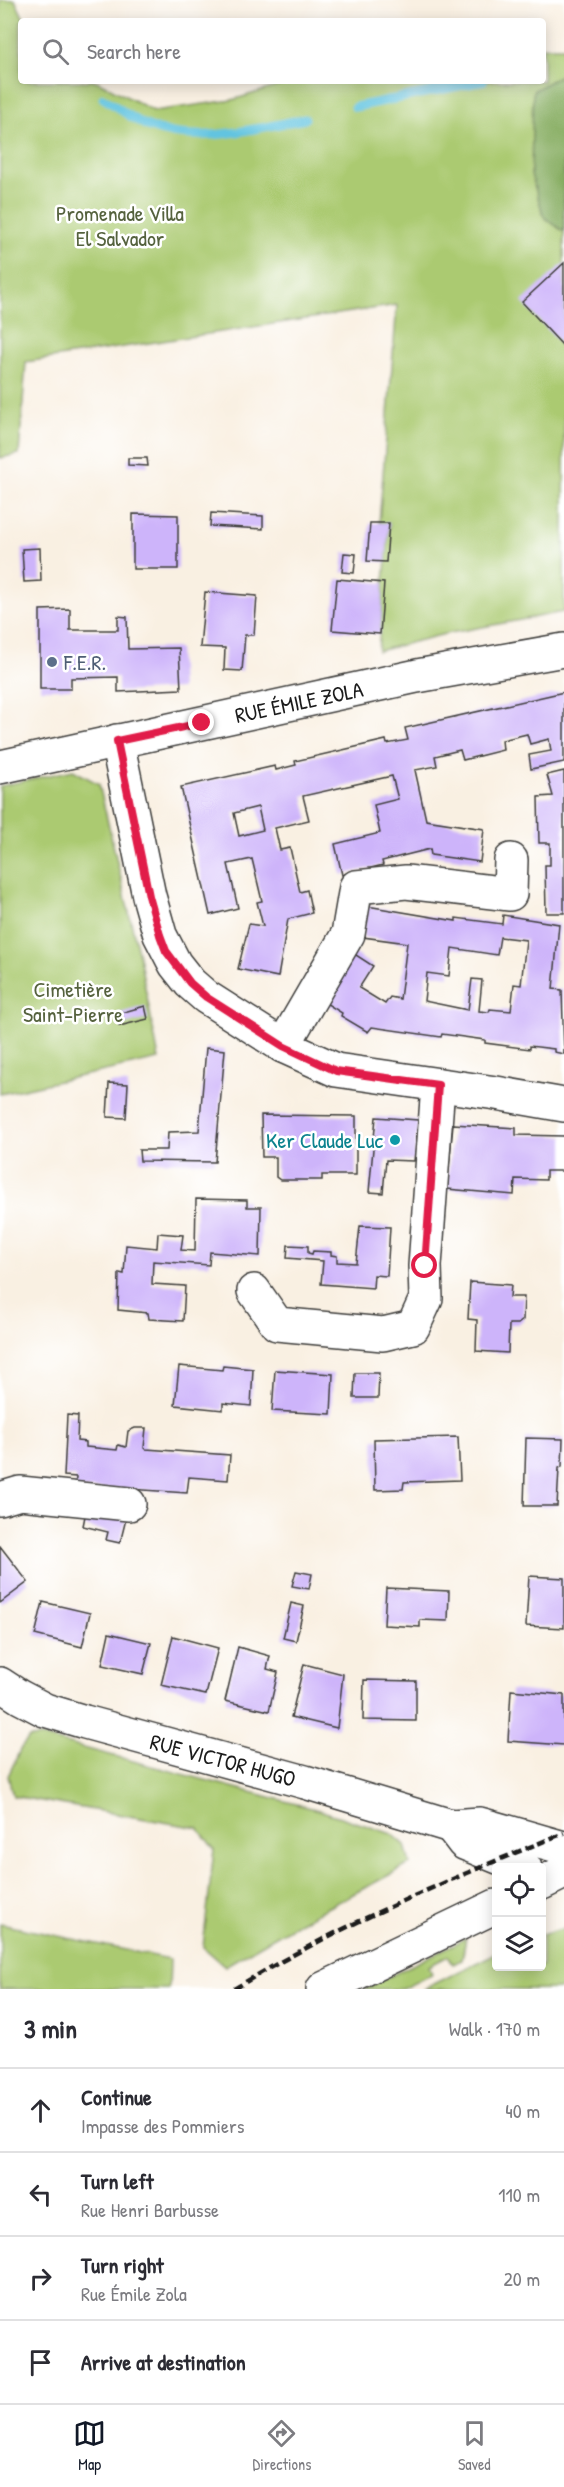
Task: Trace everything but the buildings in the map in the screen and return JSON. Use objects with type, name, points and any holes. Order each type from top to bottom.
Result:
[{"type":"street","name":"RUE ÉMILE ZOLA","points":[[0,767],[417,676],[564,650]]},
{"type":"street","points":[[117,741],[149,896],[166,951],[190,983],[206,997],[283,1046],[336,1071],[564,1105]]},
{"type":"street","points":[[283,1046],[348,933],[356,887],[406,882],[510,894],[511,860]]},
{"type":"street","points":[[254,1291],[277,1324],[383,1334],[413,1328],[426,1299],[425,1266],[438,1085]]},
{"type":"street","points":[[0,1500],[20,1493],[129,1504]]},
{"type":"street","name":"RUE VICTOR HUGO","points":[[0,1684],[45,1710],[305,1782],[451,1826],[480,1824],[564,1848]]},
{"type":"street","name":"RUE VICTOR HUGO","points":[[451,1826],[465,1843],[548,1876]]},
{"type":"street","points":[[323,1989],[492,1907]]},
{"type":"green space","name":"Promenade Villa El Salvador","points":[[0,0],[15,0],[24,18],[18,18],[18,84],[103,84],[154,111],[232,100],[285,84],[546,84],[546,47],[564,47],[564,612],[445,634],[378,651],[389,524],[379,523],[397,305],[26,362],[19,454],[0,458]]},
{"type":"green space","points":[[564,73],[564,232],[544,217],[531,175],[533,91]]},
{"type":"green space","name":"Cimetière Saint-Pierre","points":[[73,770],[99,784],[139,956],[159,1059],[0,1094],[0,786]]},
{"type":"green space","points":[[42,1737],[319,1810],[392,1834],[405,1845],[410,1864],[300,1922],[225,1966],[203,1947],[214,1849],[198,1828],[13,1796],[8,1776],[21,1748],[29,1738]]},
{"type":"green space","points":[[0,1924],[170,1959],[169,1989],[0,1989]]},
{"type":"green space","points":[[564,1928],[564,1989],[424,1989],[492,1955],[492,1971],[546,1971],[546,1934]]},
{"type":"green space","points":[[466,1938],[462,1960],[453,1964],[448,1956],[429,1966],[432,1974],[402,1989],[364,1989]]},
{"type":"waterway","points":[[355,107],[468,84]]},
{"type":"waterway","points":[[103,98],[150,127],[188,135],[228,134],[305,119]]},
{"type":"railway","points":[[234,1989],[314,1944],[396,1904],[564,1833]]},
{"type":"place","name":"F.E.R.","points":[[52,662]]},
{"type":"place","name":"Ker Claude Luc","points":[[395,1140]]},
{"type":"route","points":[[202,723],[117,741],[149,896],[166,951],[190,983],[206,997],[283,1046],[336,1071],[438,1085],[425,1266]]}]
